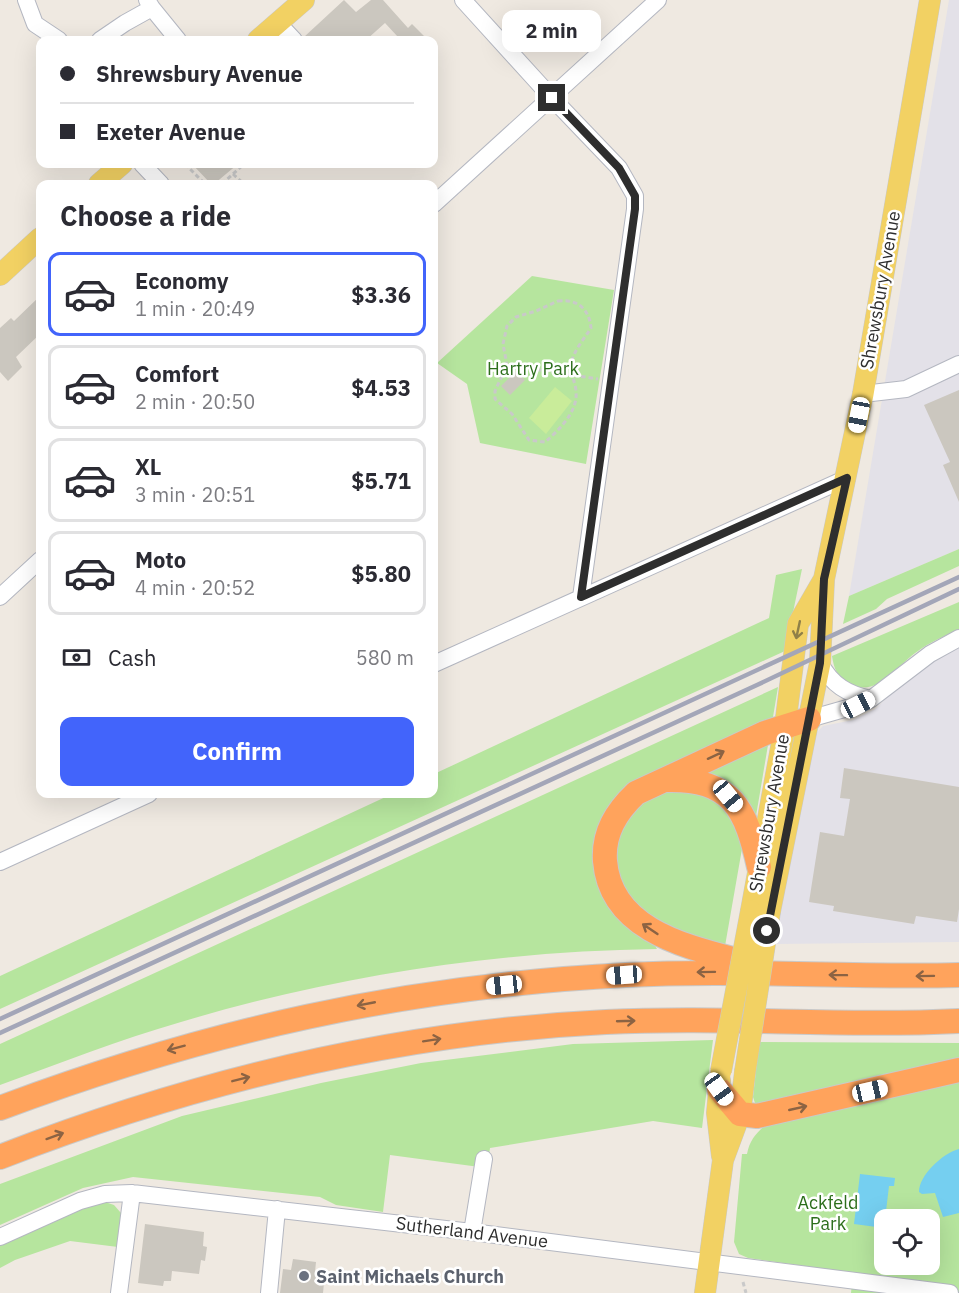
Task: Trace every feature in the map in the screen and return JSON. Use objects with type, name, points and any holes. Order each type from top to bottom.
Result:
[{"type":"highway","points":[[785,973],[684,946],[659,935],[634,918],[618,900],[607,875],[604,850],[609,827],[622,806],[636,793],[765,732],[809,719]]},
{"type":"highway","points":[[663,780],[688,779],[709,785],[728,796],[743,813],[751,831],[759,867]]},
{"type":"highway","points":[[0,1108],[148,1056],[282,1021],[384,1001],[464,989],[613,976],[705,972],[959,975]]},
{"type":"highway","points":[[0,1157],[129,1110],[207,1087],[364,1051],[444,1038],[592,1023],[687,1019],[959,1021]]},
{"type":"highway","points":[[720,1080],[740,1114],[757,1116],[959,1070]]},
{"type":"main road","points":[[263,36],[304,0]]},
{"type":"main road","name":"Shrewsbury Avenue","points":[[723,1160],[717,1113],[720,1080],[809,719],[820,663],[824,579],[863,394],[930,0]]},
{"type":"main road","points":[[104,180],[117,168]]},
{"type":"main road","points":[[0,275],[36,242]]},
{"type":"main road","name":"Shrewsbury Avenue","points":[[705,1293],[723,1160],[740,1114],[746,1072],[760,911],[759,867],[785,726],[798,624],[824,579]]},
{"type":"street","points":[[26,0],[35,24],[53,36]]},
{"type":"street","points":[[464,0],[619,168],[635,196],[581,597]]},
{"type":"street","points":[[438,200],[658,0]]},
{"type":"street","points":[[106,36],[149,4],[175,36]]},
{"type":"street","points":[[278,23],[290,36]]},
{"type":"street","points":[[146,168],[158,180]]},
{"type":"street","points":[[863,394],[906,389],[959,364]]},
{"type":"street","points":[[438,662],[847,478]]},
{"type":"street","points":[[0,597],[36,564]]},
{"type":"street","points":[[809,719],[871,699],[930,654],[959,638]]},
{"type":"street","points":[[820,663],[828,676],[842,690],[871,699]]},
{"type":"street","points":[[0,862],[140,798]]},
{"type":"street","points":[[472,1232],[484,1159]]},
{"type":"street","points":[[119,1293],[132,1193]]},
{"type":"street","name":"Sutherland Avenue","points":[[0,1237],[80,1201],[105,1194],[132,1193],[472,1232],[950,1293]]},
{"type":"street","points":[[269,1293],[277,1209]]},
{"type":"path","points":[[189,168],[201,180]]},
{"type":"path","points":[[226,180],[240,168]]},
{"type":"path","points":[[233,174],[240,180]]},
{"type":"path","points":[[558,301],[573,301],[587,313],[591,328],[575,355],[571,366],[573,375],[577,395],[570,413],[559,430],[545,442],[530,440],[512,414],[495,399],[495,391],[507,365],[503,344],[507,326],[516,317],[558,301]]},
{"type":"path","points":[[507,365],[611,381]]},
{"type":"path","points":[[743,1282],[746,1293]]},
{"type":"shaded area","points":[[949,0],[959,0],[959,549],[849,596]]},
{"type":"shaded area","points":[[959,646],[959,942],[775,944],[789,859],[814,736],[823,726],[853,720],[875,709],[916,670]]},
{"type":"green space","name":"Hartry Park","points":[[532,276],[614,290],[586,464],[480,443],[467,384],[438,362]]},
{"type":"green space","points":[[555,387],[572,401],[546,434],[529,418]]},
{"type":"green space","points":[[959,549],[959,566],[887,599],[876,609],[843,624],[849,596]]},
{"type":"green space","points":[[802,569],[785,651],[0,1009],[0,976],[383,798],[438,798],[438,772],[769,618],[776,575]]},
{"type":"green space","points":[[959,602],[959,629],[923,648],[886,679],[868,687],[858,687],[841,678],[837,672],[832,656]]},
{"type":"green space","points":[[778,687],[772,723],[638,784],[596,855],[657,949],[597,951],[476,961],[416,969],[297,991],[158,1029],[0,1085],[0,1044]]},
{"type":"green space","points":[[769,739],[755,822],[703,775]]},
{"type":"green space","points":[[679,786],[699,789],[735,813],[743,843],[725,946],[692,942],[646,916],[620,885],[614,861],[616,839],[638,804]]},
{"type":"green space","points":[[713,1040],[702,1128],[653,1121],[490,1148],[487,1168],[390,1155],[383,1212],[336,1205],[320,1197],[133,1177],[83,1188],[0,1225],[0,1184],[182,1116],[321,1083],[421,1063],[573,1044]]},
{"type":"green space","points":[[759,1042],[959,1043],[959,1062],[763,1107],[755,1103],[753,1097]]},
{"type":"green space","name":"Ackfeld Park","points":[[959,1076],[959,1293],[851,1293],[853,1273],[748,1258],[739,1254],[734,1242],[742,1154],[747,1154],[750,1144],[769,1122]]},
{"type":"green space","points":[[105,1202],[114,1205],[121,1213],[118,1247],[70,1241],[15,1260],[0,1268],[0,1245],[81,1208]]},
{"type":"water","points":[[959,1149],[959,1213],[943,1217],[935,1193],[922,1194],[919,1192],[920,1185],[927,1172],[939,1160]]},
{"type":"water","points":[[860,1174],[895,1178],[894,1186],[889,1186],[886,1209],[874,1209],[874,1227],[854,1224]]},
{"type":"building","points":[[344,0],[356,12],[371,0],[383,0],[408,28],[412,24],[424,36],[397,36],[385,23],[370,36],[305,36]]},
{"type":"building","points":[[196,168],[233,168],[219,180],[207,180]]},
{"type":"building","points":[[36,300],[36,338],[16,357],[22,367],[8,381],[0,372],[0,328],[11,318],[14,321]]},
{"type":"building","points":[[516,371],[525,380],[510,395],[501,386]]},
{"type":"building","points":[[959,390],[959,502],[943,465],[950,462],[924,405]]},
{"type":"building","points":[[844,768],[959,787],[959,909],[957,922],[916,916],[914,924],[833,911],[834,906],[809,902],[820,832],[844,836],[850,799],[840,798]]},
{"type":"building","points":[[145,1224],[204,1232],[203,1246],[207,1247],[205,1261],[201,1260],[199,1274],[172,1271],[171,1281],[164,1281],[163,1286],[138,1283]]},
{"type":"building","name":"Saint Michaels Church","points":[[293,1259],[316,1262],[315,1272],[325,1273],[323,1293],[280,1293],[283,1269],[291,1270]]},
{"type":"railway","points":[[0,1019],[959,577]]},
{"type":"railway","points":[[0,1033],[757,685],[959,589]]},
{"type":"place","name":"Saint Michaels Church","points":[[304,1276]]},
{"type":"route","points":[[552,98],[619,168],[635,196],[581,597],[847,478],[824,579],[824,623],[820,663],[767,931]]}]
